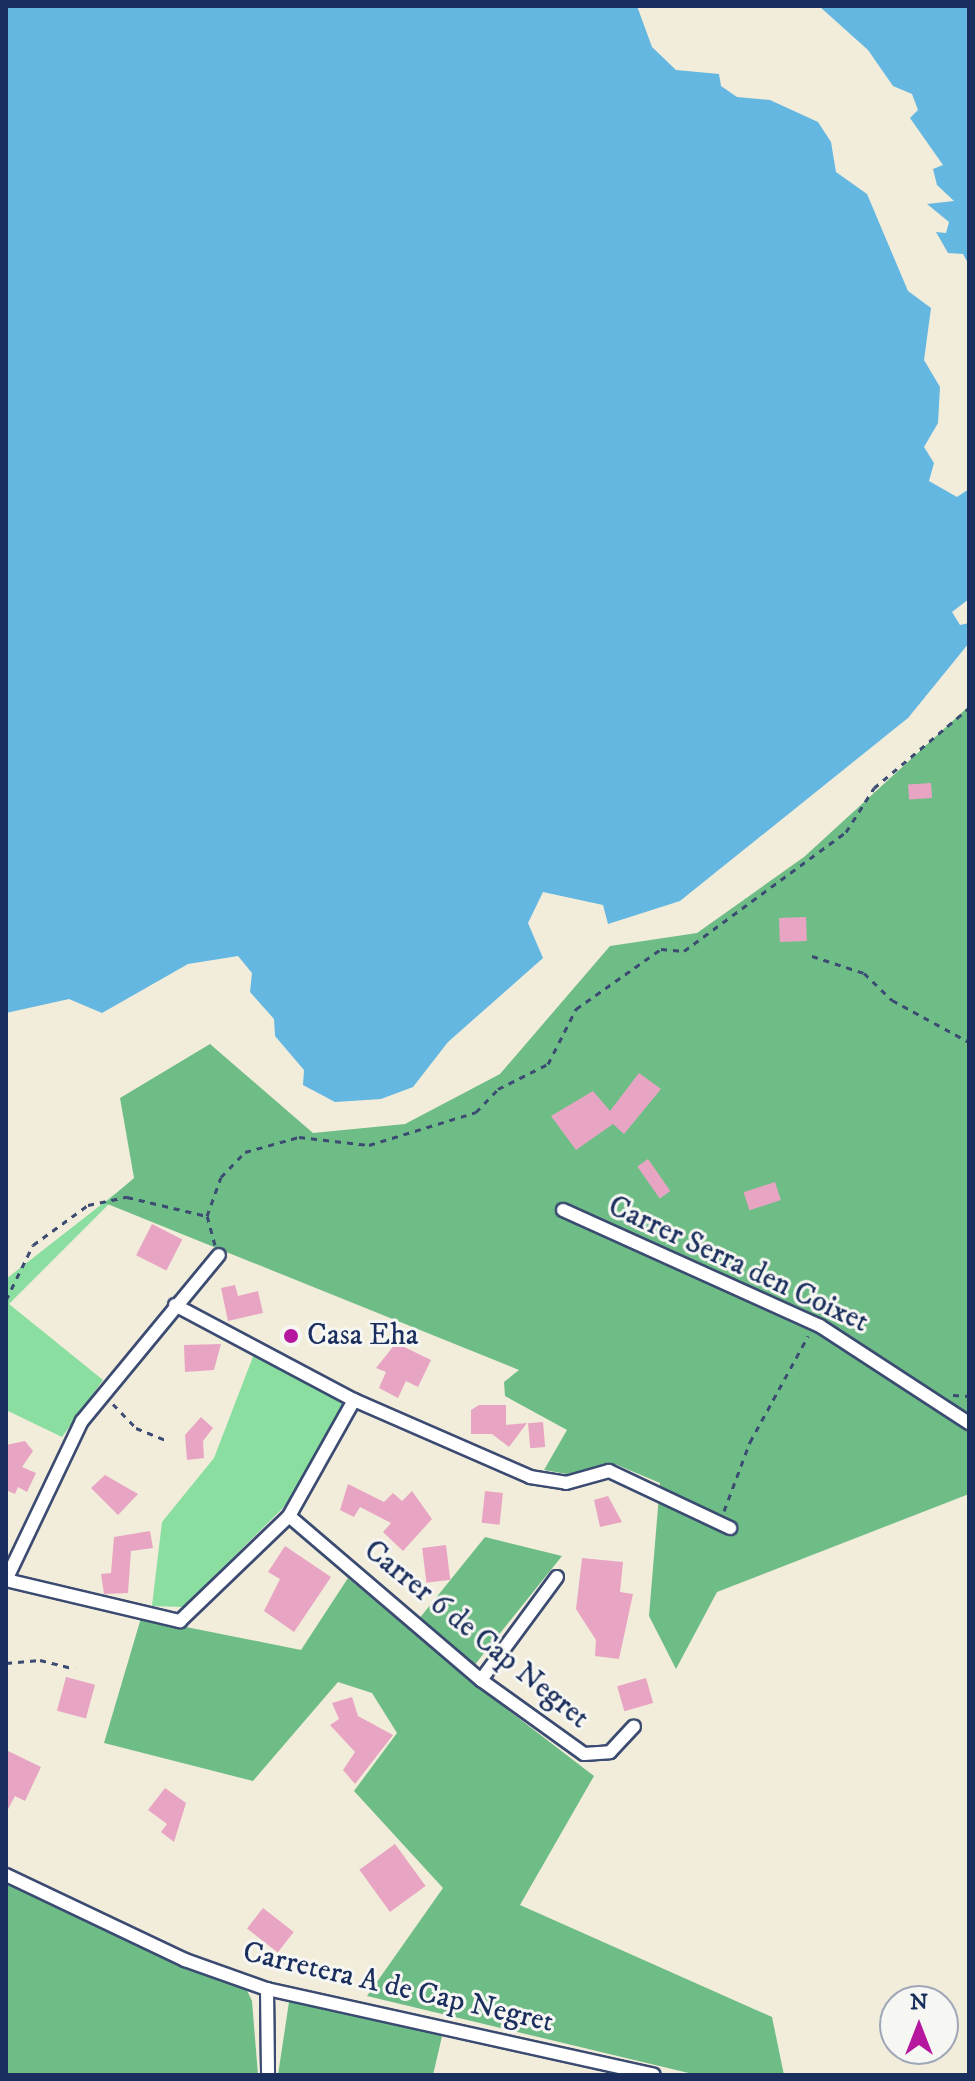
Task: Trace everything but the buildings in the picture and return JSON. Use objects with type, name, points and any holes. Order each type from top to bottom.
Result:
[{"type":"street","name":"Carrer Serra den Coixet","points":[[563,1210],[820,1326],[969,1423]]},
{"type":"street","points":[[219,1255],[108,1389],[41,1495],[6,1580],[180,1621],[289,1516],[354,1400]]},
{"type":"street","points":[[175,1305],[354,1400],[530,1477],[566,1483],[609,1471],[730,1528]]},
{"type":"street","name":"Carrer 6 de Cap Negret","points":[[289,1516],[481,1680],[584,1754],[610,1752],[634,1726]]},
{"type":"street","points":[[481,1680],[557,1577]]},
{"type":"street","name":"Carretera A de Cap Negret","points":[[6,1875],[185,1960],[267,1989],[654,2075]]},
{"type":"street","points":[[267,1989],[268,2075]]},
{"type":"path","points":[[219,1255],[207,1216],[231,1163],[260,1144],[299,1137],[369,1145],[489,1103],[498,1089],[548,1064],[576,1009],[661,949],[684,951],[745,911],[846,832],[874,788],[969,708]]},
{"type":"path","points":[[812,956],[864,973],[892,1000],[969,1042]]},
{"type":"path","points":[[6,1300],[33,1245],[95,1202],[136,1198],[207,1216]]},
{"type":"path","points":[[730,1528],[723,1507],[750,1442],[799,1343],[820,1326]]},
{"type":"path","points":[[108,1389],[126,1419],[168,1441]]},
{"type":"path","points":[[6,1663],[40,1660],[75,1669]]},
{"type":"green space","points":[[969,706],[969,1494],[717,1592],[676,1669],[649,1616],[660,1483],[615,1464],[567,1474],[544,1470],[567,1430],[505,1396],[504,1382],[519,1370],[105,1203],[134,1178],[120,1098],[210,1044],[313,1133],[405,1124],[500,1074],[610,946],[697,933],[804,857]]},
{"type":"green space","points":[[134,1179],[9,1304],[103,1380],[62,1437],[6,1410],[6,1279]]},
{"type":"green space","points":[[254,1354],[345,1400],[287,1504],[183,1607],[152,1606],[162,1522],[214,1458]]},
{"type":"green space","points":[[485,1537],[562,1556],[465,1677],[594,1776],[520,1905],[772,2017],[784,2075],[697,2075],[367,1996],[443,1888],[354,1791],[397,1733],[372,1693],[338,1682],[253,1781],[104,1743],[141,1618],[301,1650],[348,1578],[410,1630]]},
{"type":"green space","points":[[6,1881],[244,1984],[252,2001],[258,2075],[6,2075]]},
{"type":"green space","points":[[289,2002],[443,2032],[433,2075],[278,2075]]},
{"type":"water","points":[[6,6],[637,6],[652,47],[676,70],[719,74],[721,86],[737,97],[770,100],[818,122],[831,142],[836,172],[867,194],[908,291],[931,308],[924,360],[940,387],[938,423],[924,447],[934,463],[929,481],[957,497],[969,489],[969,599],[952,612],[960,625],[969,623],[969,643],[908,718],[680,901],[608,924],[603,905],[543,892],[528,923],[543,958],[448,1042],[413,1087],[381,1099],[335,1102],[303,1085],[304,1070],[275,1036],[274,1019],[250,992],[252,973],[238,956],[188,964],[102,1013],[69,999],[6,1013]]},
{"type":"water","points":[[819,6],[969,6],[969,265],[963,254],[948,253],[936,232],[946,233],[949,222],[927,204],[954,201],[937,185],[933,169],[943,165],[910,118],[918,110],[912,94],[893,86],[868,50]]},
{"type":"place","name":"Casa Eha","points":[[291,1336]]}]
